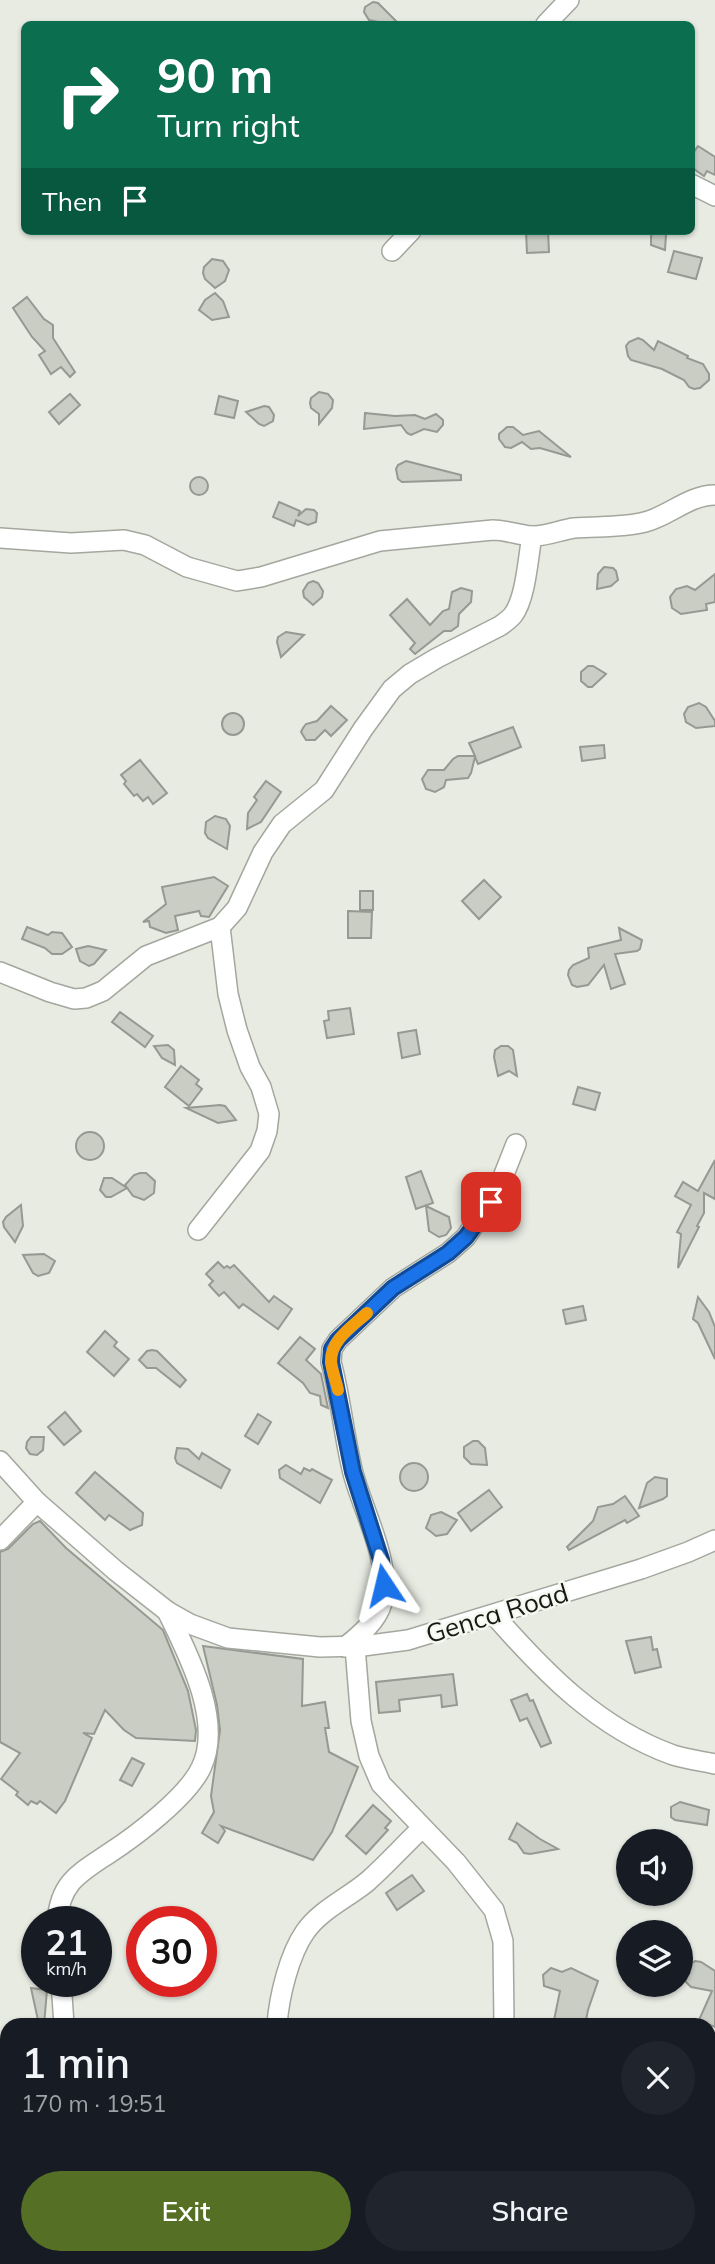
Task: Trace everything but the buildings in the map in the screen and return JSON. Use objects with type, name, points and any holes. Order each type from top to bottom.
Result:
[{"type":"street","points":[[549,21],[569,0]]},
{"type":"street","points":[[695,186],[715,196]]},
{"type":"street","points":[[392,251],[407,235]]},
{"type":"street","points":[[0,538],[71,543],[124,540],[145,545],[187,567],[237,581],[261,577],[398,538],[493,530],[508,530],[532,536],[577,528],[617,527],[645,522],[664,516],[695,498],[715,495]]},
{"type":"street","points":[[0,972],[50,992],[74,999],[86,998],[103,991],[146,956],[220,927],[237,908],[263,852],[282,824],[314,801],[324,790],[363,729],[393,689],[410,674],[500,626],[513,616],[519,604],[532,536]]},
{"type":"street","points":[[198,1230],[260,1151],[269,1114],[261,1087],[250,1067],[237,1030],[228,994],[220,927]]},
{"type":"street","points":[[504,2018],[503,1941],[494,1910],[456,1862],[381,1784],[369,1756],[350,1647],[377,1614],[382,1604],[384,1585],[381,1560],[353,1472],[331,1362],[332,1349],[338,1340],[393,1288],[448,1253],[466,1237],[499,1187],[516,1144]]},
{"type":"street","name":"Genca Road","points":[[0,1461],[37,1502],[116,1571],[167,1611],[209,1633],[228,1638],[320,1647],[350,1647],[408,1640],[641,1569],[715,1539]]},
{"type":"street","points":[[0,1540],[37,1502]]},
{"type":"street","points":[[60,1906],[62,1892],[68,1884],[83,1870],[124,1844],[172,1804],[202,1767],[207,1741],[203,1694],[188,1653],[167,1611]]},
{"type":"street","points":[[494,1615],[543,1670],[579,1702],[628,1735],[674,1755],[715,1764]]},
{"type":"street","points":[[278,2018],[279,2001],[304,1932],[316,1919],[367,1881],[422,1828]]},
{"type":"street","points":[[62,1997],[64,2018]]},
{"type":"slow traffic","points":[[338,1390],[331,1362],[332,1349],[367,1313]]},
{"type":"route","points":[[384,1585],[381,1560],[353,1472],[331,1362],[332,1349],[338,1340],[393,1288],[448,1253],[466,1237],[491,1202]]}]
